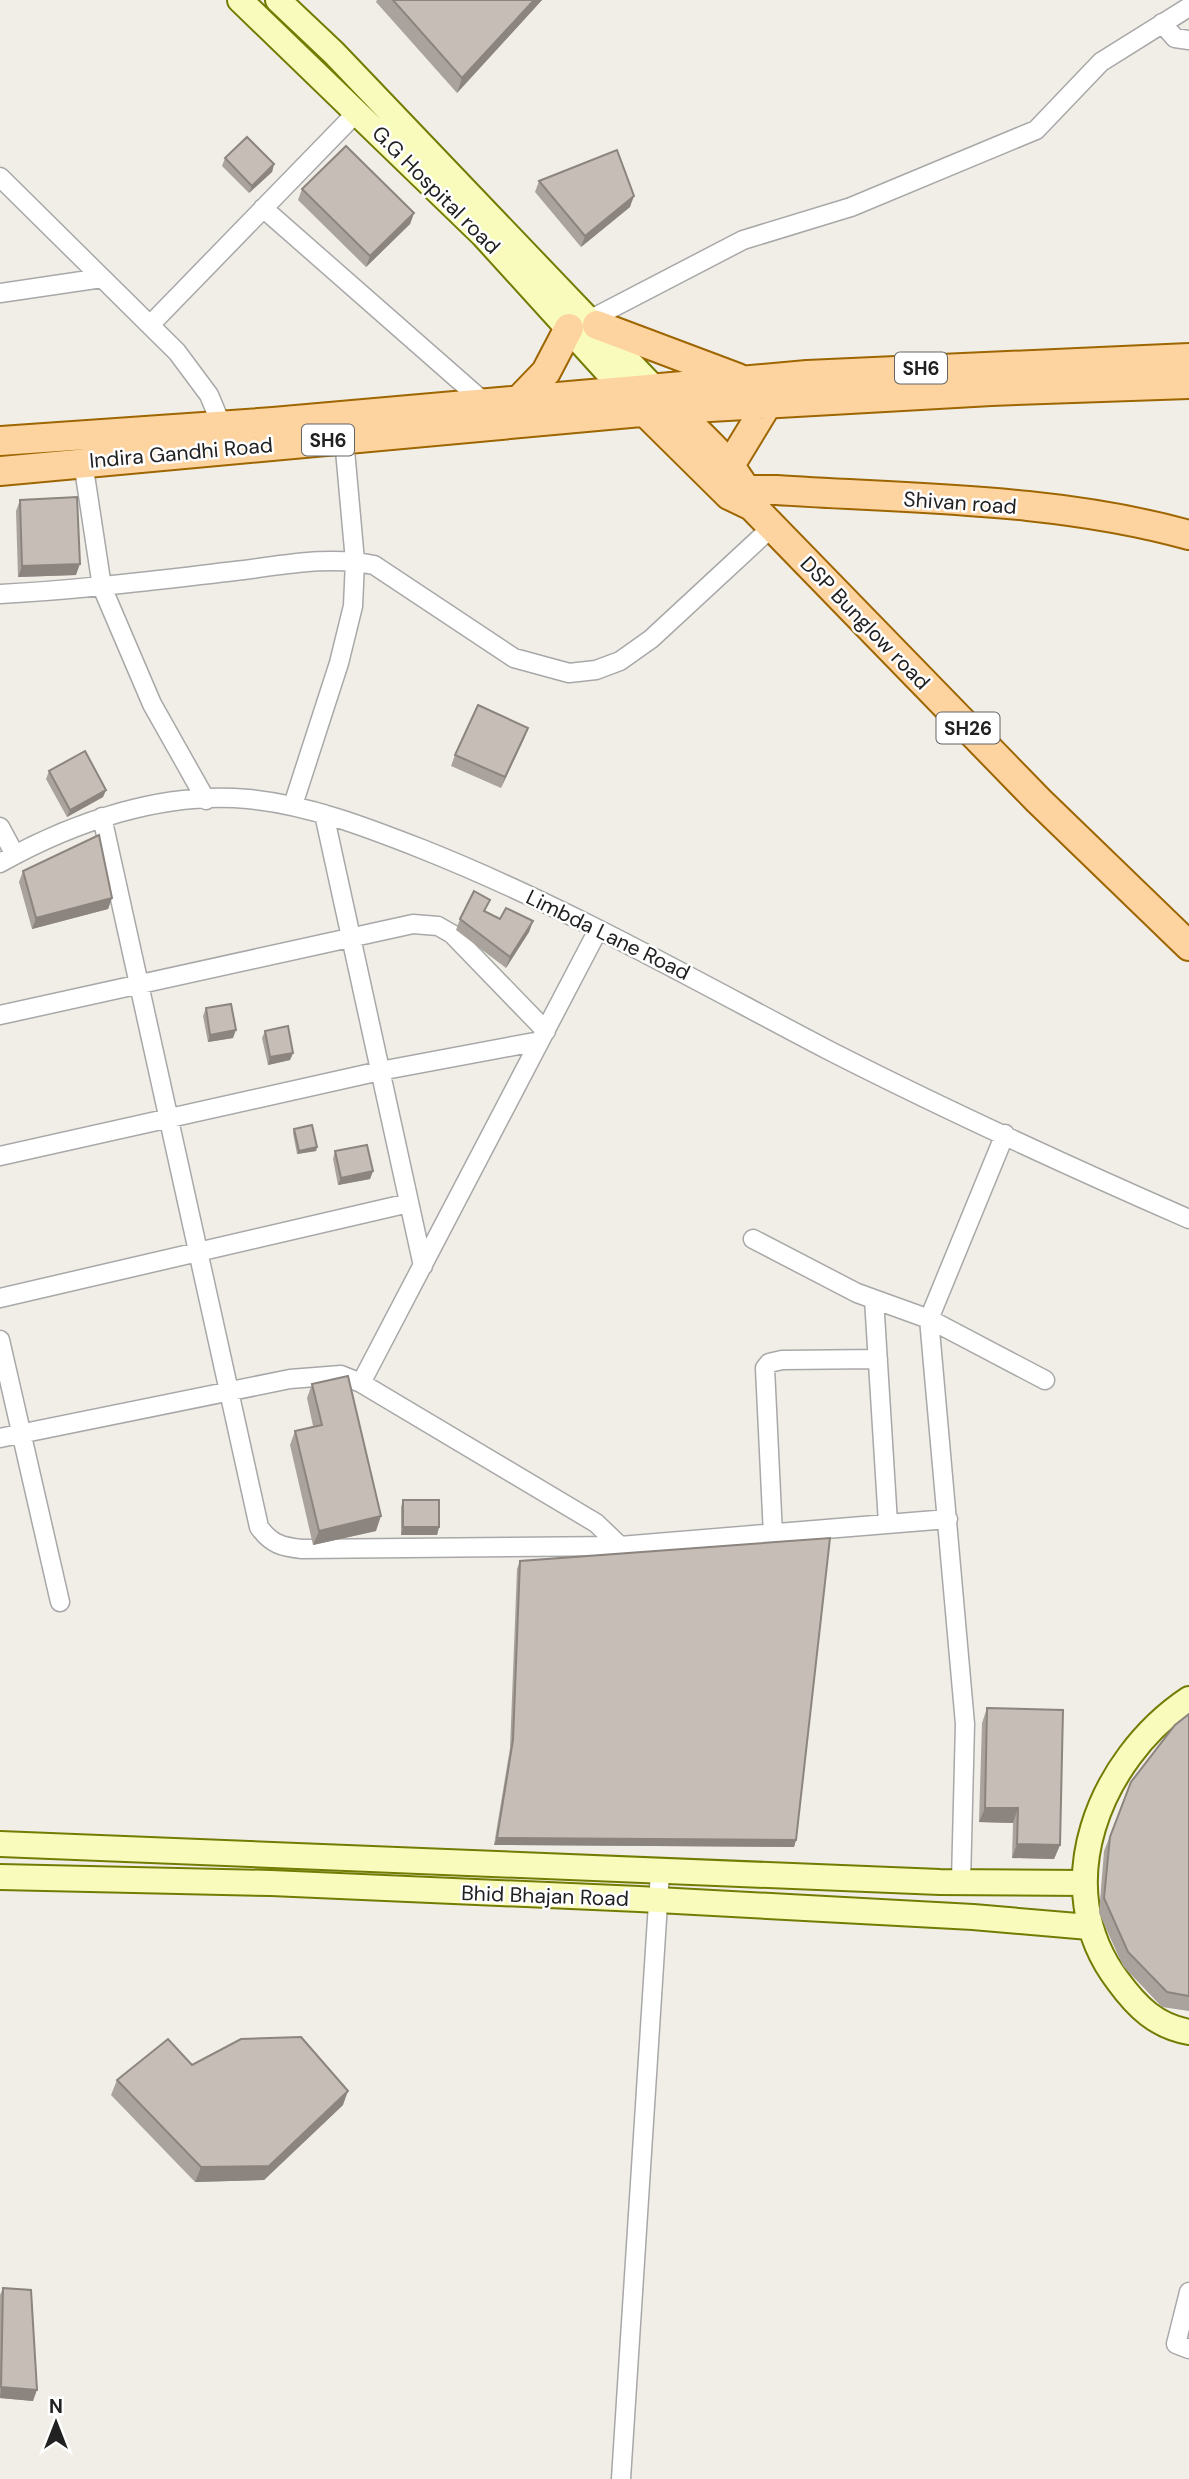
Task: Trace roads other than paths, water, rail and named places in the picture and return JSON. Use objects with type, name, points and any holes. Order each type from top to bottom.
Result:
[{"type":"main road","name":"G.G Hospital road","points":[[240,0],[358,111],[483,235],[586,324],[623,389]]},
{"type":"main road","name":"G.G Hospital road","points":[[278,0],[334,53],[586,324],[657,405]]},
{"type":"main road","points":[[317,73],[334,53]]},
{"type":"main road","points":[[521,398],[586,324],[743,380]]},
{"type":"main road","name":"SH6","points":[[657,405],[743,380],[888,369],[1189,358]]},
{"type":"main road","name":"SH6","points":[[657,405],[768,403],[1189,384]]},
{"type":"main road","name":"Indira Gandhi Road","points":[[0,442],[222,426],[623,389]]},
{"type":"main road","name":"DSP Bunglow road","points":[[623,389],[657,405],[729,467],[743,497]]},
{"type":"main road","points":[[729,467],[768,403]]},
{"type":"main road","name":"Indira Gandhi Road","points":[[0,471],[344,439],[657,405]]},
{"type":"main road","name":"DSP Bunglow road","points":[[657,405],[1038,800],[1189,946]]},
{"type":"main road","name":"Shivan road","points":[[743,497],[1070,510],[1131,519],[1189,535]]},
{"type":"main road","points":[[1189,1699],[1135,1746],[1107,1790],[1088,1840],[1084,1883],[1089,1927],[1100,1954],[1139,2010],[1173,2029],[1189,2032]]},
{"type":"main road","name":"Bhid Bhajan Road","points":[[0,1844],[660,1872],[961,1882],[1084,1883]]},
{"type":"main road","name":"Bhid Bhajan Road","points":[[0,1877],[271,1883],[659,1900],[974,1917],[1089,1927]]},
{"type":"street","points":[[586,324],[743,240],[850,207],[1036,130],[1101,62],[1189,7]]},
{"type":"street","points":[[1162,23],[1175,38],[1189,40]]},
{"type":"street","points":[[150,325],[358,111]]},
{"type":"street","points":[[0,177],[177,352],[209,395],[222,426]]},
{"type":"street","points":[[263,208],[484,402]]},
{"type":"street","points":[[0,293],[103,278]]},
{"type":"street","points":[[293,805],[342,652],[353,606],[355,561],[344,439]]},
{"type":"street","points":[[83,463],[102,587],[152,704],[206,800]]},
{"type":"street","points":[[0,594],[102,587],[294,565],[355,561],[373,565],[514,658],[569,673],[596,670],[620,661],[652,639],[772,527]]},
{"type":"street","name":"Limbda Lane Road","points":[[7,859],[102,817],[149,807],[206,800],[245,799],[293,805],[324,814],[478,871],[829,1050],[1189,1219]]},
{"type":"street","points":[[324,814],[423,1266]]},
{"type":"street","points":[[102,817],[259,1527],[266,1538],[280,1546],[620,1546],[948,1519]]},
{"type":"street","points":[[0,827],[7,859]]},
{"type":"street","points":[[0,1015],[413,924],[438,926],[452,934],[543,1036]]},
{"type":"street","points":[[361,1384],[598,930]]},
{"type":"street","points":[[0,1156],[543,1036]]},
{"type":"street","points":[[961,1882],[965,1724],[929,1319],[1004,1134]]},
{"type":"street","points":[[0,1298],[409,1203]]},
{"type":"street","points":[[753,1239],[874,1299],[929,1319],[1045,1380]]},
{"type":"street","points":[[874,1299],[888,1523]]},
{"type":"street","points":[[0,1340],[60,1602]]},
{"type":"street","points":[[773,1535],[765,1368],[769,1363],[782,1360],[878,1359]]},
{"type":"street","points":[[0,1438],[318,1375],[341,1375],[361,1384],[596,1523],[620,1546]]},
{"type":"street","points":[[621,2479],[660,1872]]},
{"type":"street","points":[[1182,2347],[1188,2300]]}]
